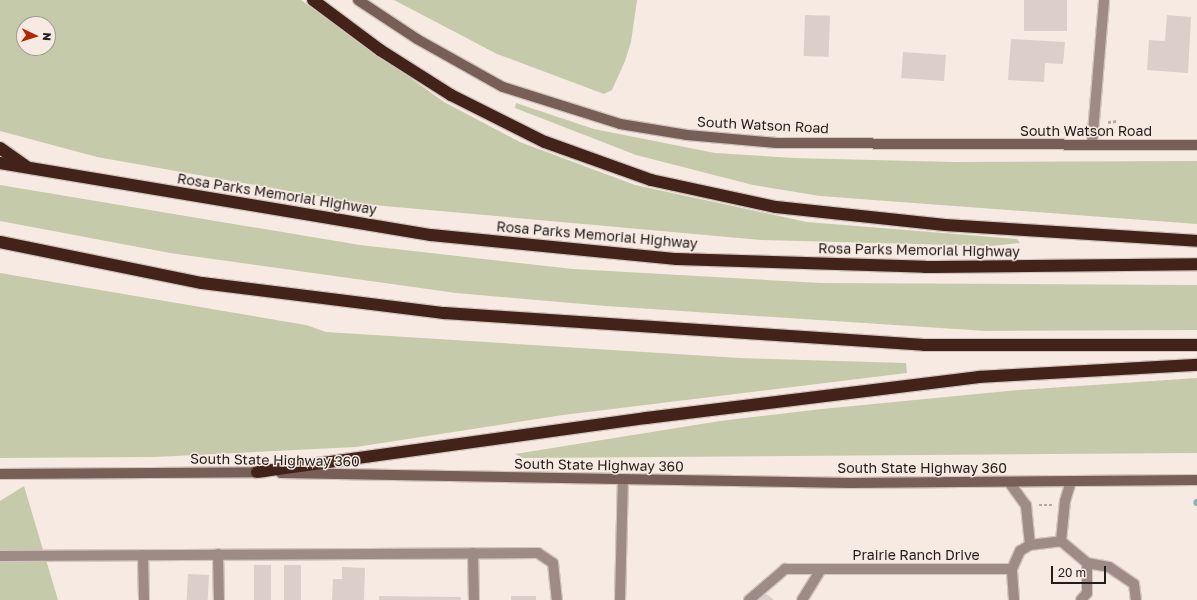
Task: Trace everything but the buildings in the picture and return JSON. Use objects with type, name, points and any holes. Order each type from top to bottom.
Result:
[{"type":"highway","points":[[313,0],[380,50],[451,95],[545,142],[651,180],[776,207],[945,225],[1197,241]]},
{"type":"highway","points":[[0,148],[31,170]]},
{"type":"highway","name":"Rosa Parks Memorial Highway","points":[[0,163],[31,170],[430,235],[677,259],[925,267],[1197,264]]},
{"type":"highway","points":[[0,242],[202,283],[437,312],[924,345],[1197,345]]},
{"type":"highway","points":[[257,472],[646,418],[979,377],[1197,365]]},
{"type":"main road","name":"South Watson Road","points":[[358,0],[417,39],[503,87],[620,124],[687,135],[777,143],[1197,145]]},
{"type":"main road","name":"South State Highway 360","points":[[0,474],[257,472],[623,480],[1009,482],[1197,480]]},
{"type":"street","points":[[1092,144],[1104,0]]},
{"type":"street","points":[[620,600],[623,480]]},
{"type":"street","points":[[1061,541],[1065,501],[1072,481]]},
{"type":"street","points":[[1009,482],[1026,505],[1030,545]]},
{"type":"street","points":[[1014,600],[1012,569],[1020,551],[1030,545],[1061,541],[1087,563],[1109,567],[1134,584],[1136,600]]},
{"type":"street","points":[[473,553],[474,600]]},
{"type":"street","points":[[0,556],[538,553],[548,558],[557,574],[557,600]]},
{"type":"street","points":[[218,554],[219,600]]},
{"type":"street","points":[[143,555],[144,600]]},
{"type":"street","points":[[1081,600],[1087,593],[1087,563]]},
{"type":"street","name":"Prairie Ranch Drive","points":[[748,600],[785,569],[1012,569]]},
{"type":"street","points":[[802,600],[820,569]]},
{"type":"path","points":[[1038,505],[1054,505]]},
{"type":"green space","points":[[0,0],[301,0],[444,102],[520,142],[635,185],[807,222],[1017,239],[1020,243],[990,246],[761,240],[362,204],[97,157],[0,131]]},
{"type":"green space","points":[[394,0],[637,0],[631,42],[625,61],[612,90],[604,94],[497,54]]},
{"type":"green space","points":[[516,103],[594,129],[715,153],[794,158],[953,162],[1197,161],[1197,224],[820,196],[753,185],[636,155],[515,108]]},
{"type":"green space","points":[[0,185],[360,245],[573,269],[821,283],[1197,285],[1197,330],[986,331],[606,306],[456,293],[170,253],[0,221]]},
{"type":"green space","points":[[0,273],[306,325],[326,332],[740,358],[906,363],[907,373],[563,415],[356,447],[155,457],[0,458]]},
{"type":"green space","points":[[1197,378],[1197,453],[523,458],[515,454],[720,421],[822,409],[1019,390]]},
{"type":"green space","points":[[24,486],[58,600],[0,600],[0,501]]}]
